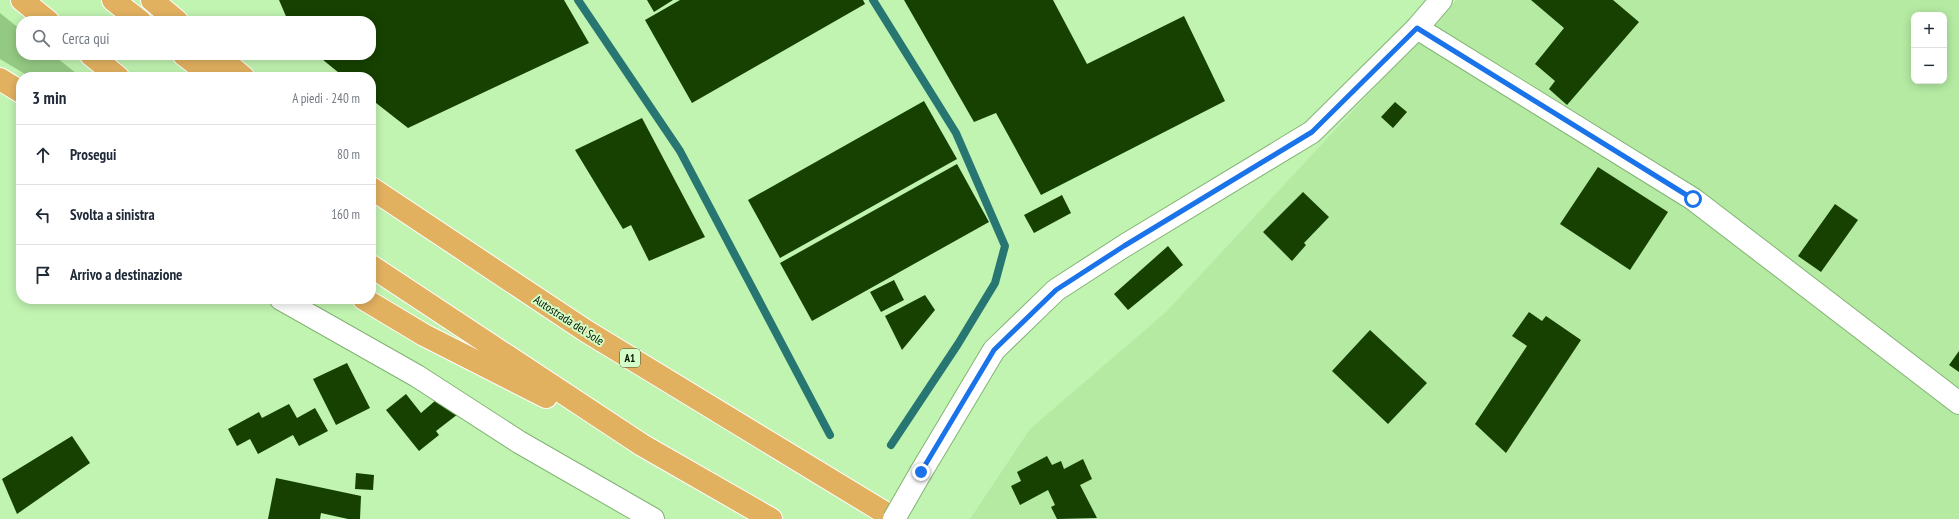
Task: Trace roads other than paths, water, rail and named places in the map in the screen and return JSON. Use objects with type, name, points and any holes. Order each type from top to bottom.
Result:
[{"type":"highway","points":[[22,0],[42,16]]},
{"type":"highway","points":[[113,0],[134,16]]},
{"type":"highway","points":[[152,0],[171,16]]},
{"type":"highway","points":[[97,60],[112,72]]},
{"type":"highway","points":[[191,60],[206,72]]},
{"type":"highway","points":[[223,60],[237,72]]},
{"type":"highway","points":[[0,79],[16,89]]},
{"type":"highway","name":"Autostrada del Sole","points":[[376,191],[586,331],[895,519]]},
{"type":"highway","points":[[376,269],[642,445]]},
{"type":"highway","points":[[372,304],[424,335],[642,445],[771,519]]},
{"type":"street","points":[[895,519],[921,472],[994,350],[1056,290],[1124,246],[1312,132],[1417,28],[1441,0]]},
{"type":"street","points":[[1417,28],[1693,199],[1959,403]]},
{"type":"street","points":[[291,304],[417,376],[519,442],[653,519]]},
{"type":"waterway","points":[[578,0],[680,151],[830,435]]},
{"type":"waterway","points":[[873,0],[956,133],[1005,246],[995,283],[958,344],[891,445]]}]
